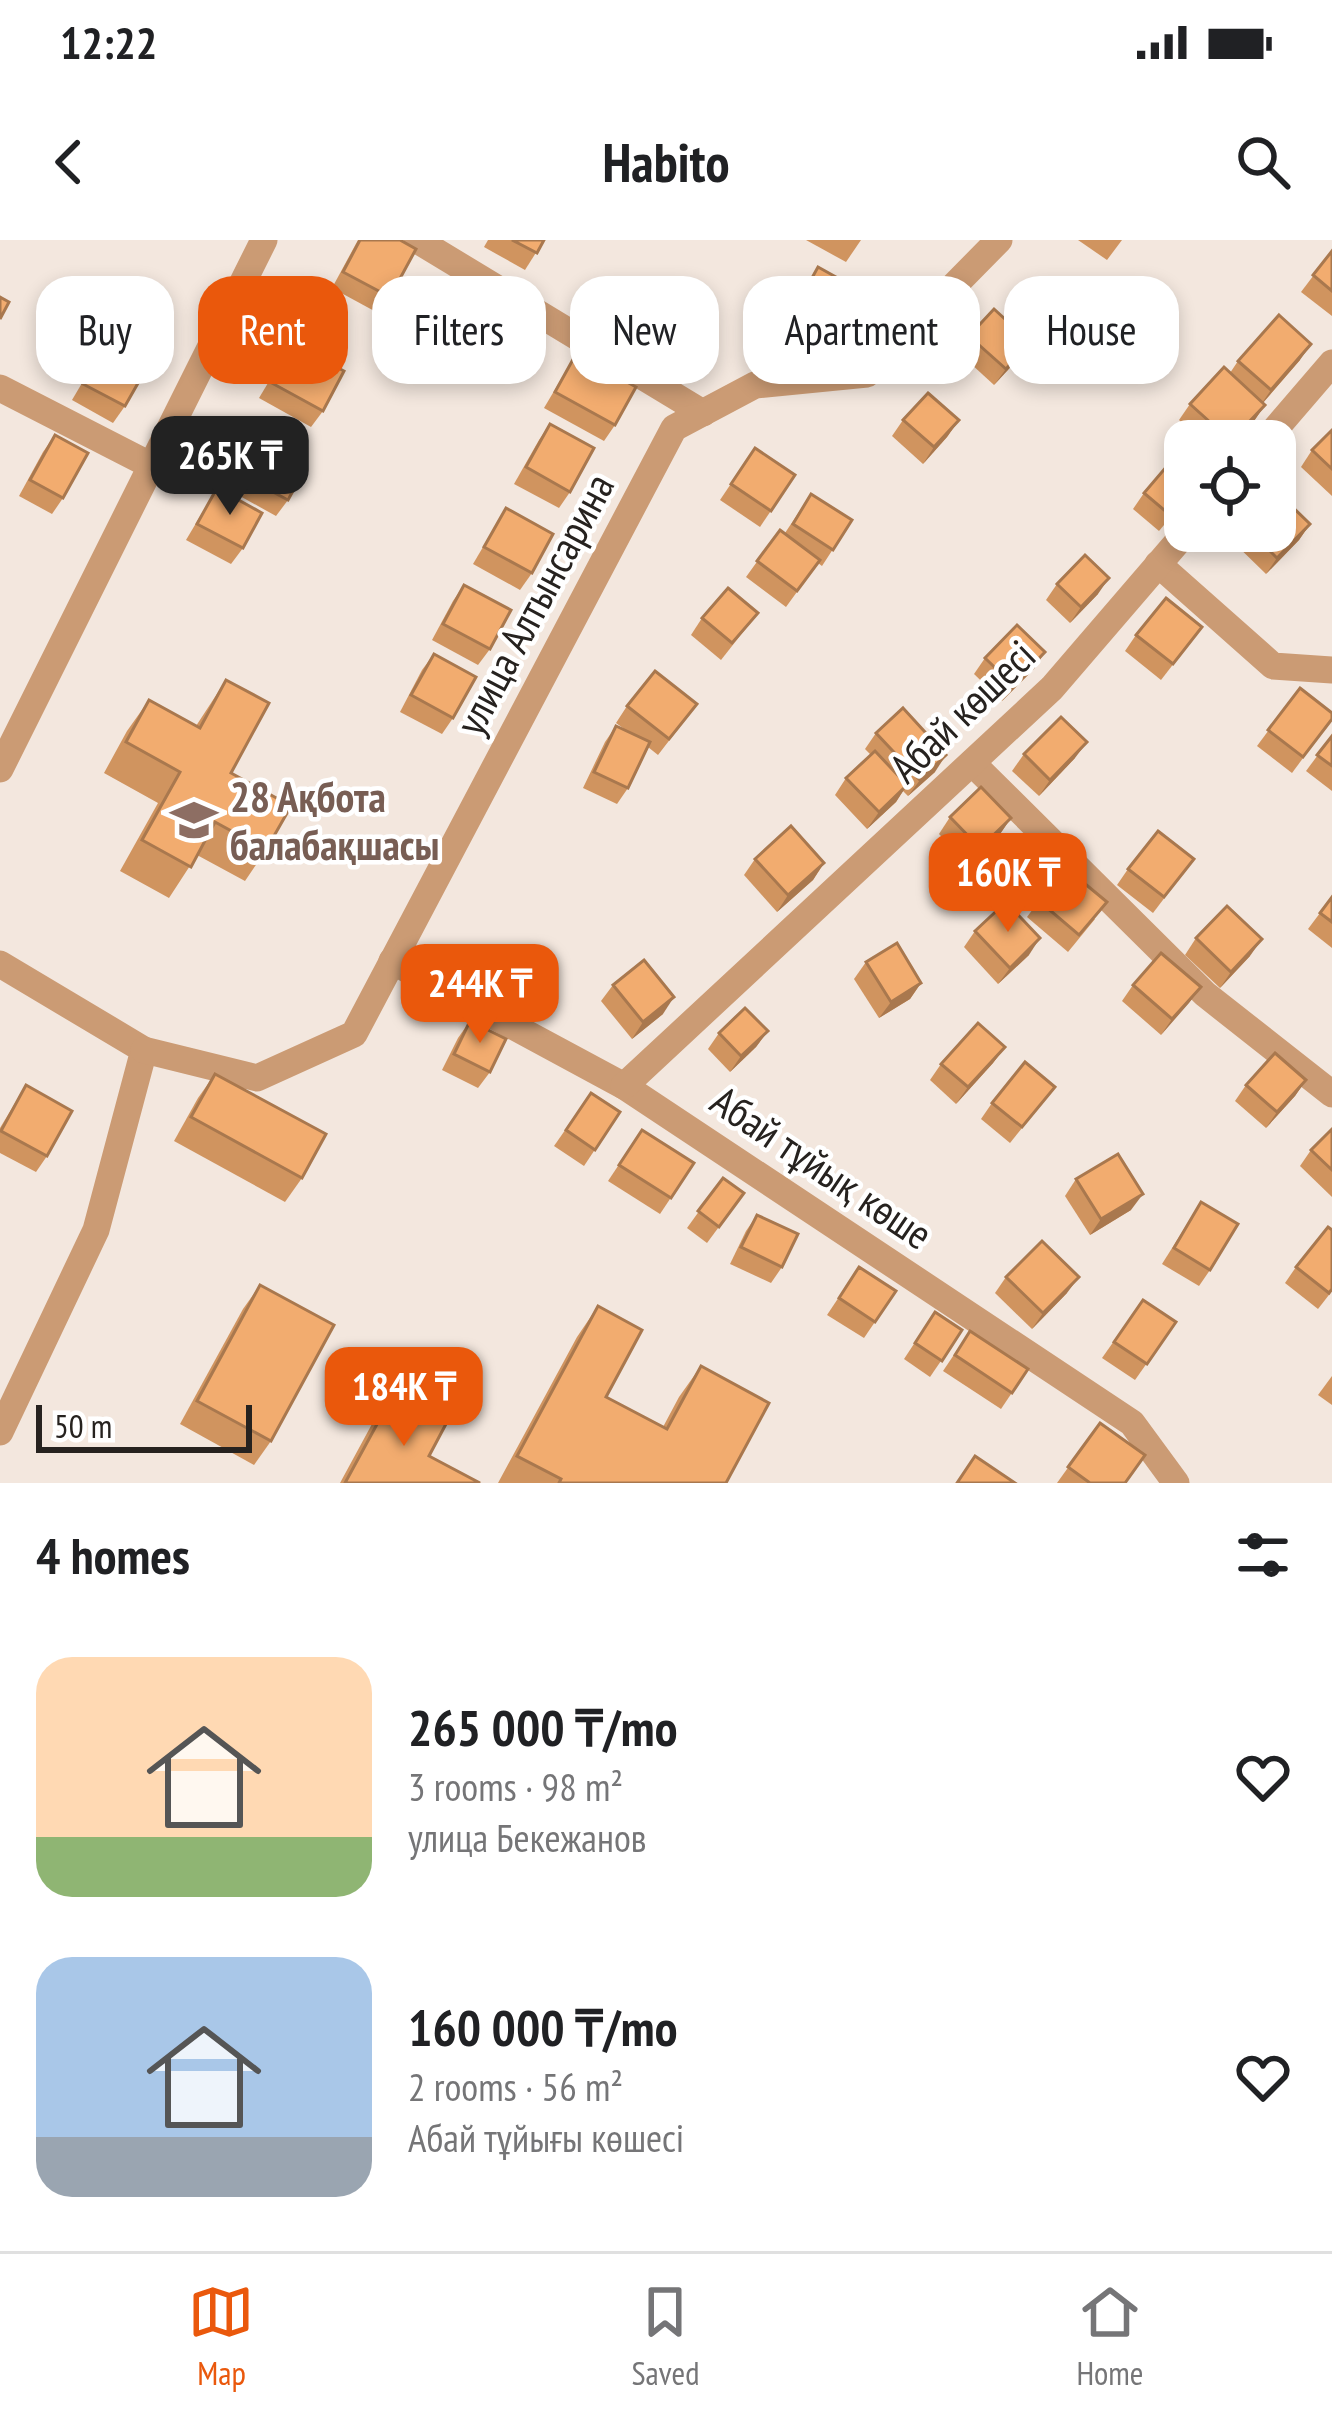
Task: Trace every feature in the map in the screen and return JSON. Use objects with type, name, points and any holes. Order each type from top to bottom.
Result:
[{"type":"street","points":[[0,769],[264,240]]},
{"type":"street","points":[[417,240],[703,413]]},
{"type":"street","name":"улица Алтынсарина","points":[[0,964],[144,1050],[256,1078],[354,1034],[674,428],[755,386],[867,374],[999,240]]},
{"type":"street","points":[[1282,420],[1332,363]]},
{"type":"street","points":[[0,388],[152,466]]},
{"type":"street","name":"Абай көшесі","points":[[624,1086],[1052,688],[1169,552]]},
{"type":"street","points":[[1158,565],[1273,666],[1332,670]]},
{"type":"street","points":[[972,763],[1205,994],[1332,1094]]},
{"type":"street","name":"Абай тұйық көше","points":[[392,962],[624,1086],[1132,1423],[1176,1483]]},
{"type":"street","points":[[0,1432],[96,1230],[144,1050]]},
{"type":"building","points":[[360,240],[400,240],[416,249],[401,276],[372,276],[372,287],[343,272]]},
{"type":"building","points":[[512,240],[544,240],[537,253]]},
{"type":"building","points":[[1332,251],[1332,291],[1313,275]]},
{"type":"building","points":[[818,267],[834,276],[813,276]]},
{"type":"building","points":[[0,297],[9,302],[0,319]]},
{"type":"building","points":[[994,309],[1004,318],[1004,367],[980,346],[980,324]]},
{"type":"building","points":[[1279,315],[1311,344],[1271,390],[1238,361]]},
{"type":"building","points":[[570,365],[570,384],[636,387],[615,425],[555,392]]},
{"type":"building","points":[[1224,367],[1265,405],[1251,420],[1208,420],[1190,404]]},
{"type":"building","points":[[83,384],[137,384],[125,406]]},
{"type":"building","points":[[274,384],[337,384],[323,411]]},
{"type":"building","points":[[928,393],[959,420],[934,447],[903,420]]},
{"type":"building","points":[[550,424],[594,448],[570,492],[526,467]]},
{"type":"building","points":[[1332,430],[1332,469],[1312,450]]},
{"type":"building","points":[[55,435],[88,453],[63,498],[30,480]]},
{"type":"building","points":[[755,448],[795,475],[771,511],[731,484]]},
{"type":"building","points":[[266,450],[304,471],[288,500],[249,479]]},
{"type":"building","points":[[1164,470],[1164,510],[1144,493]]},
{"type":"building","points":[[217,488],[262,513],[243,548],[197,524]]},
{"type":"building","points":[[811,494],[852,520],[833,550],[793,524]]},
{"type":"building","points":[[506,508],[553,534],[532,573],[484,547]]},
{"type":"building","points":[[1296,510],[1310,524],[1296,538]]},
{"type":"building","points":[[780,530],[820,560],[797,591],[757,561]]},
{"type":"building","points":[[1085,555],[1109,578],[1081,607],[1057,584]]},
{"type":"building","points":[[464,585],[511,610],[490,649],[443,624]]},
{"type":"building","points":[[728,588],[758,613],[732,643],[702,618]]},
{"type":"building","points":[[1166,598],[1202,627],[1173,664],[1136,635]]},
{"type":"building","points":[[1017,625],[1045,652],[1013,685],[985,658]]},
{"type":"building","points":[[434,654],[476,677],[453,718],[411,695]]},
{"type":"building","points":[[655,671],[697,704],[669,739],[627,706]]},
{"type":"building","points":[[226,680],[269,703],[231,773],[291,806],[266,850],[215,822],[191,867],[142,840],[180,772],[126,742],[149,700],[200,728]]},
{"type":"building","points":[[1300,688],[1332,713],[1303,757],[1268,730]]},
{"type":"building","points":[[903,708],[946,755],[920,780],[876,733]]},
{"type":"building","points":[[1061,717],[1087,742],[1050,780],[1024,754]]},
{"type":"building","points":[[616,726],[650,742],[628,788],[594,772]]},
{"type":"building","points":[[1332,736],[1332,766],[1317,755]]},
{"type":"building","points":[[875,751],[907,785],[879,812],[846,778]]},
{"type":"building","points":[[981,787],[1011,818],[980,848],[950,817]]},
{"type":"building","points":[[791,826],[824,863],[788,895],[755,859]]},
{"type":"building","points":[[1158,831],[1194,859],[1164,897],[1128,869]]},
{"type":"building","points":[[1066,868],[1107,902],[1079,935],[1039,901]]},
{"type":"building","points":[[1332,897],[1332,922],[1320,913]]},
{"type":"building","points":[[1006,902],[1040,938],[1010,968],[975,931]]},
{"type":"building","points":[[1227,906],[1262,939],[1231,972],[1196,938]]},
{"type":"building","points":[[897,943],[921,983],[891,1002],[866,962]]},
{"type":"building","points":[[1161,953],[1201,987],[1172,1019],[1133,985]]},
{"type":"building","points":[[644,960],[674,997],[643,1022],[613,985]]},
{"type":"building","points":[[745,1008],[768,1031],[741,1056],[719,1033]]},
{"type":"building","points":[[470,1021],[506,1039],[490,1072],[454,1054]]},
{"type":"building","points":[[978,1023],[1005,1047],[968,1087],[941,1064]]},
{"type":"building","points":[[1275,1053],[1306,1080],[1277,1112],[1246,1085]]},
{"type":"building","points":[[1025,1062],[1055,1087],[1022,1127],[992,1103]]},
{"type":"building","points":[[215,1074],[326,1134],[302,1178],[191,1117]]},
{"type":"building","points":[[26,1085],[72,1111],[47,1156],[1,1131]]},
{"type":"building","points":[[591,1093],[620,1112],[595,1150],[566,1130]]},
{"type":"building","points":[[1332,1129],[1332,1170],[1311,1150]]},
{"type":"building","points":[[642,1130],[694,1163],[671,1198],[619,1165]]},
{"type":"building","points":[[1118,1154],[1143,1194],[1101,1219],[1076,1179]]},
{"type":"building","points":[[723,1178],[744,1193],[719,1227],[698,1211]]},
{"type":"building","points":[[1201,1202],[1238,1224],[1210,1270],[1174,1248]]},
{"type":"building","points":[[757,1215],[798,1234],[782,1267],[741,1247]]},
{"type":"building","points":[[1328,1227],[1332,1230],[1329,1293],[1296,1267]]},
{"type":"building","points":[[1042,1241],[1079,1277],[1043,1313],[1006,1277]]},
{"type":"building","points":[[859,1267],[896,1291],[875,1322],[839,1298]]},
{"type":"building","points":[[260,1285],[334,1325],[271,1441],[197,1401]]},
{"type":"building","points":[[1143,1300],[1176,1322],[1147,1364],[1114,1342]]},
{"type":"building","points":[[598,1306],[642,1330],[606,1397],[667,1429],[701,1366],[769,1403],[726,1483],[559,1483],[561,1479],[517,1456]]},
{"type":"building","points":[[935,1312],[962,1330],[942,1361],[915,1343]]},
{"type":"building","points":[[970,1331],[1028,1369],[1012,1393],[955,1355]]},
{"type":"building","points":[[394,1393],[447,1422],[429,1456],[480,1483],[345,1483]]},
{"type":"building","points":[[1100,1423],[1145,1455],[1125,1483],[1090,1483],[1068,1467]]},
{"type":"building","points":[[975,1456],[1015,1483],[957,1483]]},
{"type":"place","name":"28 Ақбота балабақшасы","points":[[194,820]]}]
